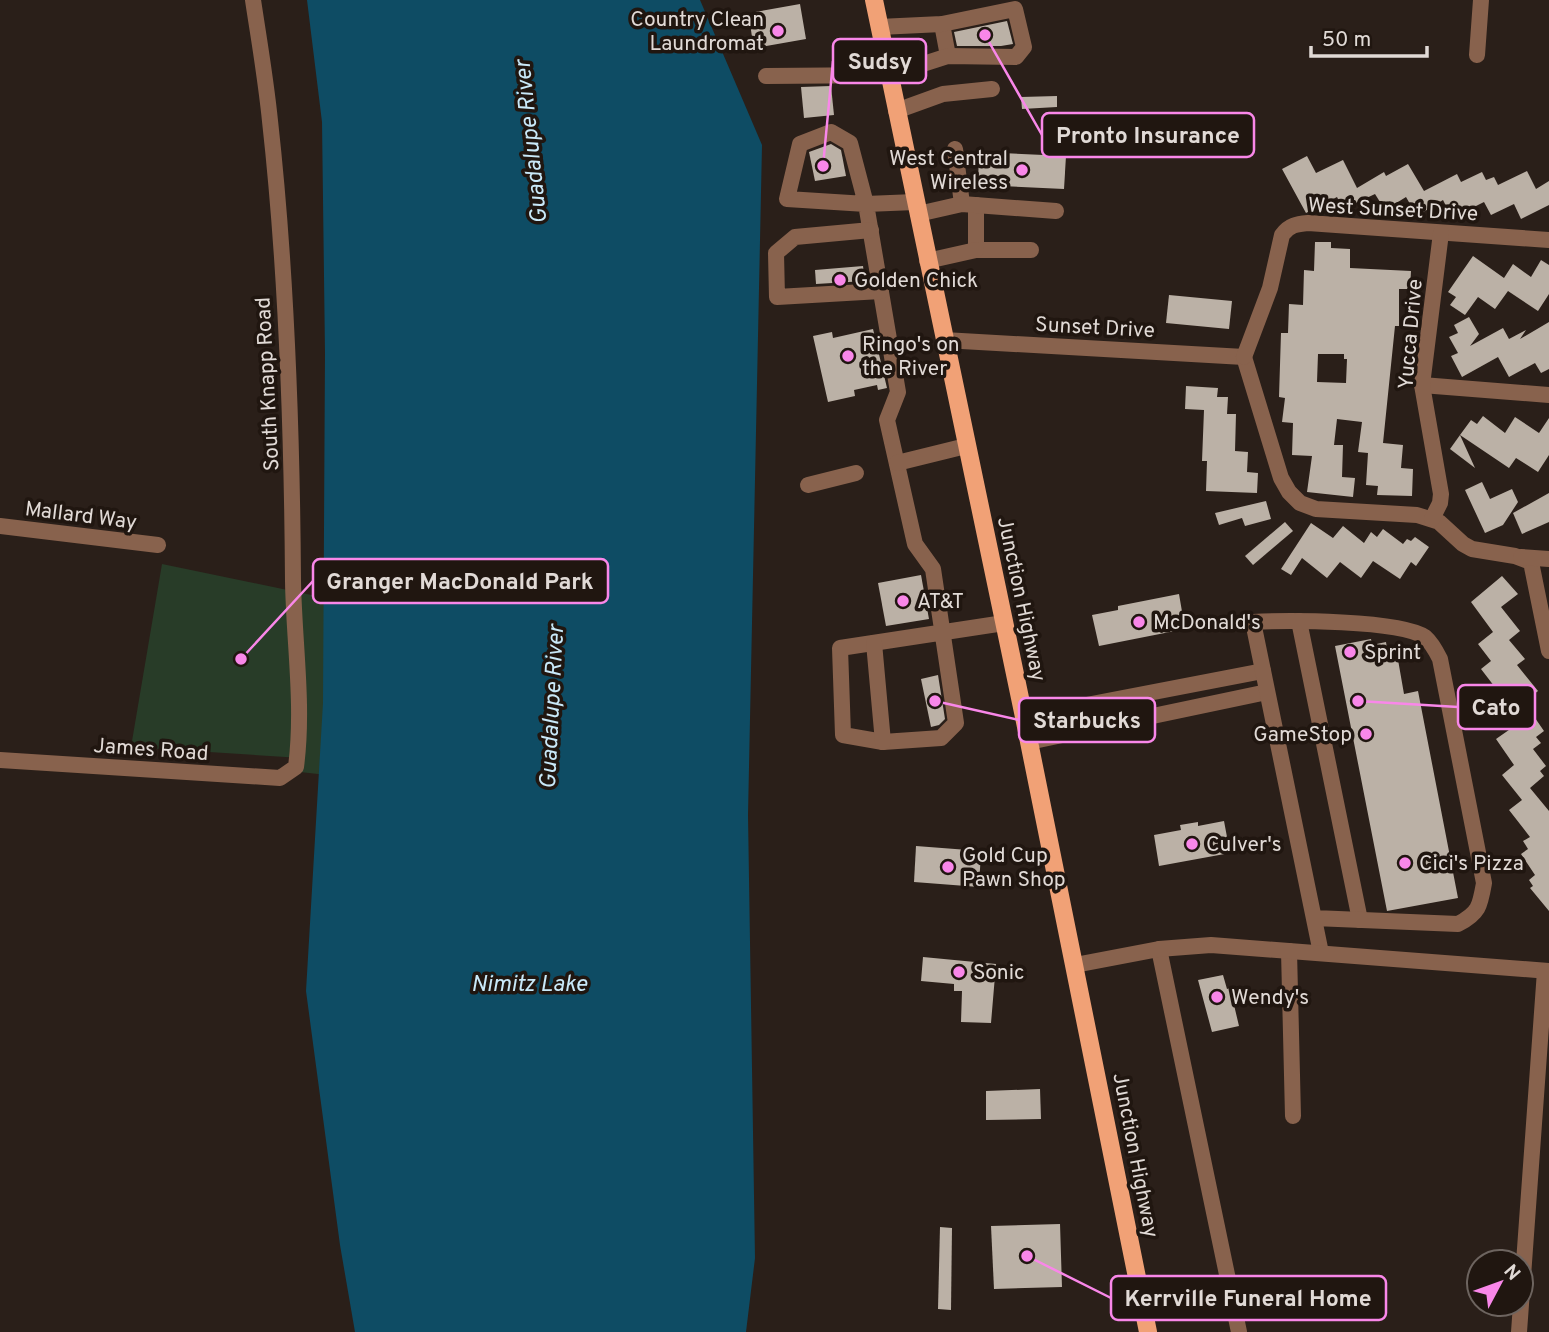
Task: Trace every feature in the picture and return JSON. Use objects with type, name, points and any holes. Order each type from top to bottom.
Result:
[{"type":"main road","name":"Junction Highway","points":[[874,0],[1024,717],[1148,1332]]},
{"type":"street","name":"South Knapp Road","points":[[253,0],[274,153],[288,357],[293,602],[299,684],[296,767]]},
{"type":"street","points":[[1478,55],[1481,0]]},
{"type":"street","points":[[766,76],[889,75],[948,56],[1016,57],[1024,47],[1014,9],[942,24],[879,27]]},
{"type":"street","points":[[942,24],[948,56]]},
{"type":"street","points":[[897,111],[943,94],[992,89]]},
{"type":"street","points":[[1004,623],[942,633],[839,648],[843,735],[883,742],[941,738],[956,723],[942,633],[933,569],[915,544],[887,420],[898,392],[866,204],[850,143],[831,132],[800,144],[787,198],[866,204],[916,208],[969,204],[1056,211]]},
{"type":"street","points":[[955,149],[969,204],[976,250]]},
{"type":"street","name":"West Sunset Drive","points":[[1244,357],[1270,288],[1282,235],[1287,228],[1295,224],[1549,240]]},
{"type":"street","points":[[871,230],[795,237],[776,253],[777,297],[881,291]]},
{"type":"street","name":"Yucca Drive","points":[[1432,519],[1440,503],[1441,494],[1422,385],[1441,233]]},
{"type":"street","points":[[928,261],[976,250],[1031,250]]},
{"type":"street","name":"Sunset Drive","points":[[944,340],[1244,357]]},
{"type":"street","points":[[1244,357],[1280,478],[1294,499],[1316,509],[1417,515],[1432,519],[1472,549],[1549,559]]},
{"type":"street","points":[[1422,385],[1549,395]]},
{"type":"street","points":[[897,463],[967,446]]},
{"type":"street","points":[[808,485],[856,473]]},
{"type":"street","name":"Mallard Way","points":[[0,526],[158,545]]},
{"type":"street","points":[[1515,556],[1531,562],[1549,651]]},
{"type":"street","points":[[1299,621],[1360,920]]},
{"type":"street","points":[[1314,918],[1458,924],[1474,915],[1481,902],[1484,883],[1440,659],[1433,645],[1415,632],[1365,625],[1299,621],[1253,622],[1321,953]]},
{"type":"street","points":[[874,643],[883,742]]},
{"type":"street","points":[[1024,717],[1262,671]]},
{"type":"street","points":[[1029,742],[1267,692]]},
{"type":"street","name":"James Road","points":[[0,760],[280,778],[296,767]]},
{"type":"street","points":[[1075,965],[1159,949],[1211,944],[1547,971],[1520,1332]]},
{"type":"street","points":[[1159,949],[1239,1332]]},
{"type":"street","points":[[1289,951],[1293,1116]]},
{"type":"green space","points":[[162,564],[340,601],[336,776],[300,772],[301,758],[131,747]]},
{"type":"water","name":"Nimitz Lake","points":[[307,0],[700,0],[762,145],[748,815],[755,1258],[746,1332],[355,1332],[340,1245],[306,991],[323,703],[325,353],[322,122]]},
{"type":"building","name":"Country Clean Laundromat","points":[[800,4],[806,39],[761,47],[760,43],[753,44],[750,23],[756,22],[755,12]]},
{"type":"building","points":[[1007,21],[1013,44],[957,46],[954,32]]},
{"type":"building","points":[[831,86],[834,115],[804,118],[801,87]]},
{"type":"building","points":[[1057,96],[1057,107],[1022,109],[1021,97]]},
{"type":"building","points":[[831,144],[841,150],[846,176],[815,181],[809,152]]},
{"type":"building","name":"West Central Wireless","points":[[979,152],[1066,156],[1064,189],[978,185]]},
{"type":"building","points":[[1307,156],[1316,173],[1343,160],[1357,188],[1384,172],[1386,176],[1408,164],[1424,191],[1457,174],[1461,182],[1482,172],[1486,180],[1494,177],[1498,185],[1527,171],[1536,189],[1549,181],[1549,205],[1521,219],[1514,204],[1491,215],[1484,202],[1452,218],[1443,200],[1417,216],[1406,197],[1385,210],[1375,194],[1343,209],[1337,197],[1306,213],[1282,169]]},
{"type":"building","points":[[1315,242],[1331,242],[1331,248],[1350,249],[1350,268],[1411,271],[1410,289],[1399,289],[1399,326],[1395,326],[1383,443],[1403,445],[1401,468],[1413,469],[1412,496],[1377,495],[1378,486],[1366,485],[1368,453],[1358,452],[1362,422],[1337,419],[1334,445],[1343,445],[1342,477],[1355,478],[1353,497],[1307,492],[1312,456],[1292,455],[1293,423],[1282,422],[1285,398],[1279,397],[1281,333],[1288,333],[1289,304],[1303,305],[1304,270],[1314,271]],"holes":[[[1318,354],[1344,354],[1344,359],[1347,359],[1346,383],[1317,382]]]},
{"type":"building","points":[[1473,256],[1504,278],[1513,264],[1531,277],[1541,260],[1549,265],[1549,294],[1538,311],[1508,291],[1495,309],[1478,297],[1465,315],[1450,305],[1456,297],[1448,292]]},
{"type":"building","name":"Golden Chick","points":[[863,266],[865,281],[816,284],[815,270]]},
{"type":"building","points":[[1169,295],[1232,301],[1229,329],[1166,323]]},
{"type":"building","points":[[1469,317],[1479,334],[1470,346],[1503,328],[1509,339],[1526,330],[1520,339],[1549,322],[1549,369],[1541,373],[1535,363],[1509,377],[1498,357],[1462,377],[1451,356],[1458,353],[1449,337],[1458,333],[1454,325]]},
{"type":"building","name":"Ringo's on the River","points":[[873,329],[887,388],[878,390],[877,385],[854,390],[855,396],[828,402],[813,336],[832,332],[833,338]]},
{"type":"building","points":[[1186,386],[1218,388],[1217,397],[1228,397],[1227,414],[1236,414],[1235,451],[1248,452],[1247,472],[1258,473],[1257,493],[1206,491],[1207,461],[1202,461],[1204,410],[1185,409]]},
{"type":"building","points":[[1483,416],[1505,433],[1515,417],[1539,433],[1549,418],[1549,455],[1538,472],[1516,458],[1509,468],[1460,435],[1471,420],[1477,424]]},
{"type":"building","points":[[1460,435],[1475,468],[1450,449]]},
{"type":"building","points":[[1482,482],[1490,499],[1512,489],[1518,502],[1503,525],[1485,533],[1465,490]]},
{"type":"building","points":[[1549,493],[1549,522],[1522,534],[1513,513]]},
{"type":"building","points":[[1266,501],[1271,519],[1245,526],[1242,518],[1219,525],[1215,513]]},
{"type":"building","points":[[1285,522],[1293,531],[1253,565],[1245,556]]},
{"type":"building","points":[[1311,523],[1333,538],[1343,526],[1364,543],[1371,532],[1377,537],[1383,529],[1403,544],[1407,539],[1411,541],[1415,537],[1429,547],[1416,566],[1411,562],[1400,579],[1373,561],[1361,578],[1340,562],[1327,578],[1302,558],[1291,575],[1281,569]]},
{"type":"building","name":"AT&T","points":[[921,575],[929,619],[886,626],[878,583]]},
{"type":"building","points":[[1502,576],[1518,594],[1501,607],[1520,631],[1509,640],[1525,659],[1517,665],[1538,691],[1524,702],[1544,731],[1536,737],[1541,743],[1533,749],[1546,766],[1540,771],[1544,776],[1530,788],[1549,811],[1549,911],[1530,888],[1533,886],[1529,880],[1535,875],[1521,854],[1528,849],[1523,841],[1530,837],[1509,810],[1522,800],[1502,775],[1514,765],[1496,739],[1516,725],[1496,699],[1501,695],[1481,669],[1491,661],[1478,644],[1493,632],[1471,602]]},
{"type":"building","name":"McDonald's","points":[[1179,594],[1185,629],[1099,646],[1092,615],[1118,610],[1118,606]]},
{"type":"building","points":[[1371,639],[1372,645],[1386,642],[1388,655],[1397,654],[1404,694],[1418,691],[1458,898],[1387,911],[1335,646]]},
{"type":"building","points":[[938,675],[945,719],[939,725],[931,727],[921,679]]},
{"type":"building","name":"Culver's","points":[[1224,821],[1230,853],[1159,866],[1154,835],[1181,830],[1180,825],[1198,822],[1198,826]]},
{"type":"building","name":"Gold Cup Pawn Shop","points":[[916,846],[981,851],[979,887],[914,882]]},
{"type":"building","name":"Sonic","points":[[923,957],[996,964],[991,1023],[961,1022],[962,991],[954,991],[954,984],[921,981]]},
{"type":"building","name":"Wendy's","points":[[1223,975],[1227,989],[1230,988],[1239,1026],[1212,1032],[1198,980]]},
{"type":"building","points":[[1040,1089],[1041,1119],[986,1120],[986,1091]]},
{"type":"building","points":[[1060,1224],[1062,1287],[994,1289],[991,1226]]},
{"type":"building","points":[[940,1227],[952,1228],[951,1310],[938,1309]]},
{"type":"place","name":"Country Clean Laundromat","points":[[778,31]]},
{"type":"place","name":"Pronto Insurance","points":[[985,35]]},
{"type":"place","name":"Sudsy","points":[[823,166]]},
{"type":"place","name":"West Central Wireless","points":[[1022,170]]},
{"type":"place","name":"Golden Chick","points":[[840,280]]},
{"type":"place","name":"Ringo's on the River","points":[[848,356]]},
{"type":"place","name":"AT&T","points":[[903,601]]},
{"type":"place","name":"McDonald's","points":[[1139,622]]},
{"type":"place","name":"Sprint","points":[[1350,652]]},
{"type":"place","name":"Granger MacDonald Park","points":[[241,659]]},
{"type":"place","name":"Starbucks","points":[[935,701]]},
{"type":"place","name":"Cato","points":[[1358,701]]},
{"type":"place","name":"GameStop","points":[[1366,734]]},
{"type":"place","name":"Culver's","points":[[1192,844]]},
{"type":"place","name":"Cici's Pizza","points":[[1405,863]]},
{"type":"place","name":"Gold Cup Pawn Shop","points":[[948,867]]},
{"type":"place","name":"Sonic","points":[[959,972]]},
{"type":"place","name":"Wendy's","points":[[1217,997]]},
{"type":"place","name":"Kerrville Funeral Home","points":[[1027,1256]]},
{"type":"water label","name":"Guadalupe River","points":[[530,142]]},
{"type":"water label","name":"Guadalupe River","points":[[551,707]]}]
